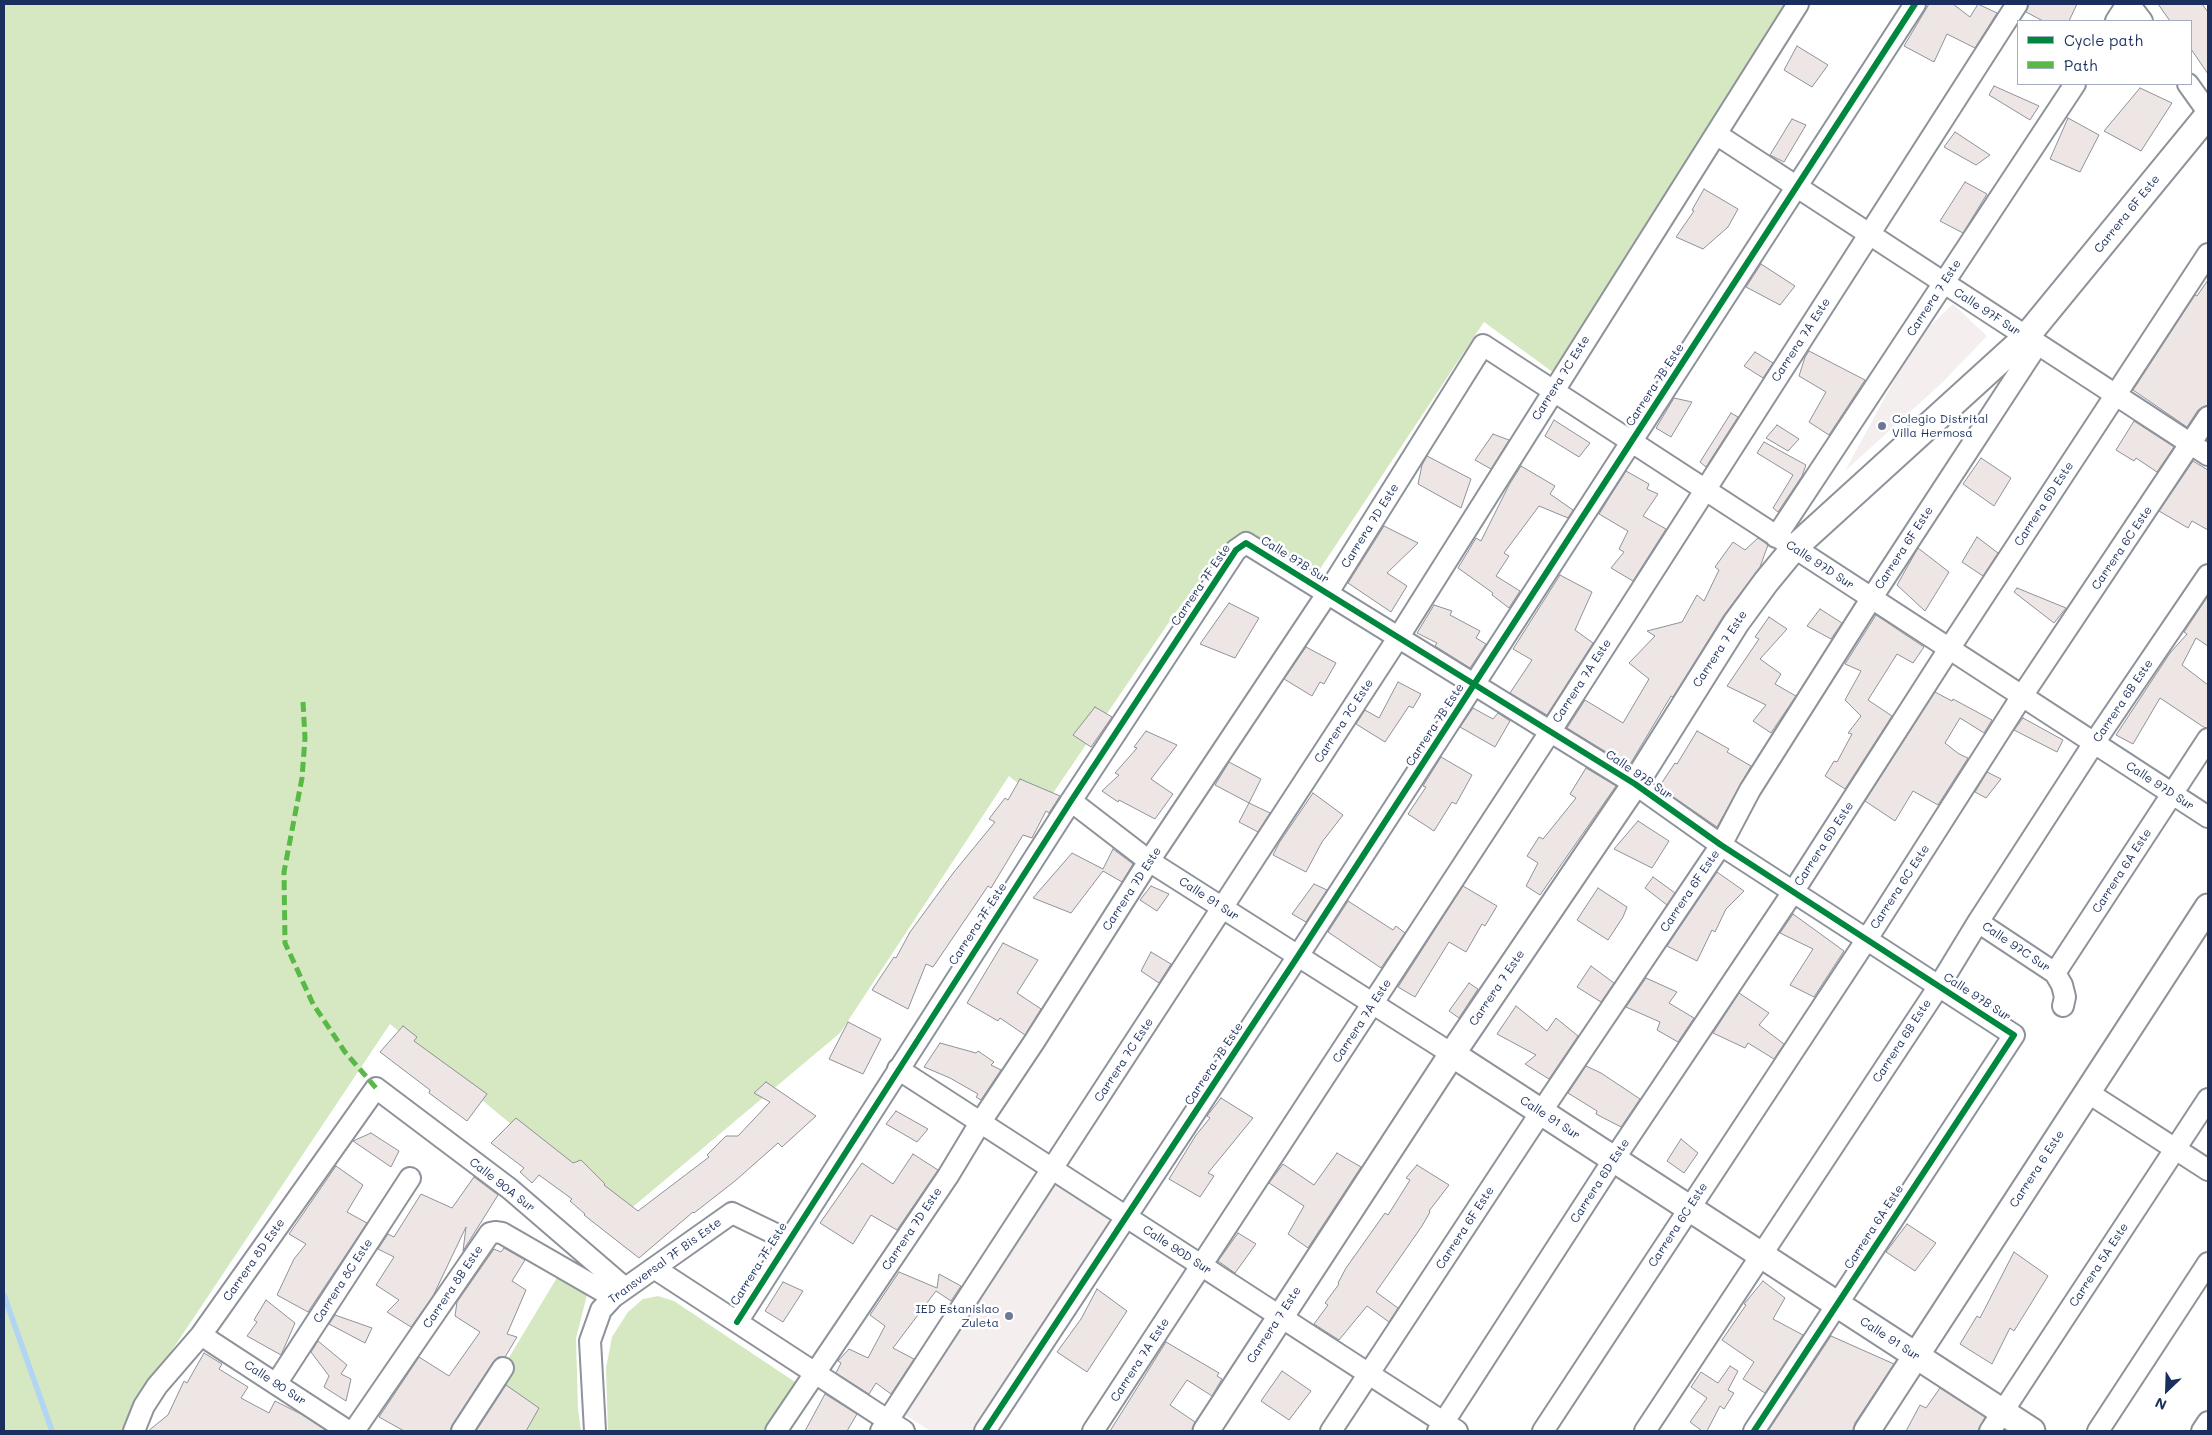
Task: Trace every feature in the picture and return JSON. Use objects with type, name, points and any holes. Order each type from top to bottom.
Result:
[{"type":"street","name":"Carrera 7C Este","points":[[891,1428],[1052,1169],[1398,638],[1798,4]]},
{"type":"street","name":"Carrera 7B Este","points":[[986,1431],[1475,685],[1915,4]]},
{"type":"street","name":"Carrera 7A Este","points":[[1093,1431],[1374,1004],[2017,4]]},
{"type":"street","points":[[2117,20],[2128,4],[2141,20]]},
{"type":"street","name":"Carrera 7 Este","points":[[1206,1431],[1452,1054],[1635,784],[1736,623],[1943,283],[2074,85]]},
{"type":"street","points":[[2189,85],[2208,113]]},
{"type":"street","name":"Carrera 6F Este","points":[[1331,1431],[1541,1112],[1721,845],[1750,790],[2032,341],[2208,113]]},
{"type":"street","name":"Calle 97F Sur","points":[[1716,134],[2208,455]]},
{"type":"street","name":"Carrera 6D Este","points":[[1446,1428],[1614,1159],[1793,892],[1949,649],[2208,254]]},
{"type":"street","points":[[1785,542],[2032,341]]},
{"type":"street","name":"Calle 97D Sur","points":[[1483,345],[2208,817]]},
{"type":"street","name":"Carrera 7D Este","points":[[776,1431],[948,1176],[980,1123],[1149,861],[1328,594],[1483,345]]},
{"type":"street","name":"Carrera 6C Este","points":[[1543,1431],[1867,939],[2022,696],[2208,417]]},
{"type":"street","name":"Calle 97B Sur","points":[[1246,543],[1635,784],[1721,845],[2014,1034]]},
{"type":"street","name":"Carrera 7F Este","points":[[737,1322],[1071,801],[1236,550],[1246,543]]},
{"type":"street","name":"Carrera 6B Este","points":[[1645,1431],[1939,986],[1978,922],[2094,743],[2208,575]]},
{"type":"street","name":"Carrera 6A Este","points":[[2054,973],[2208,740]]},
{"type":"street","name":"Calle 91 Sur","points":[[1071,801],[1149,861],[1452,1054],[1916,1356],[1996,1422],[2032,1431]]},
{"type":"street","name":"Carrera 6 Este","points":[[1867,1431],[2208,907]]},
{"type":"street","name":"Calle 97C Sur","points":[[1978,922],[2054,973]]},
{"type":"street","points":[[2054,973],[2062,985],[2065,996],[2063,1006]]},
{"type":"street","name":"Carrera 6A Este","points":[[1754,1431],[2014,1034]]},
{"type":"street","name":"Calle 90D Sur","points":[[898,1069],[1369,1374],[1446,1428]]},
{"type":"street","name":"Calle 90A Sur","points":[[376,1088],[510,1189],[619,1292]]},
{"type":"street","name":"Carrera 8D Este","points":[[134,1431],[144,1406],[157,1386],[201,1335],[376,1088]]},
{"type":"street","points":[[2087,1092],[2208,1170]]},
{"type":"street","name":"Carrera 5A Este","points":[[1996,1422],[2208,1099]]},
{"type":"street","name":"Carrera 8C Este","points":[[276,1384],[410,1178]]},
{"type":"street","name":"Transversal 7F Bis Este","points":[[595,1431],[590,1341],[601,1310],[619,1292],[732,1213],[788,1240]]},
{"type":"street","name":"Carrera 8B Este","points":[[354,1431],[490,1233],[502,1234],[619,1292]]},
{"type":"street","points":[[2098,1431],[2208,1263]]},
{"type":"street","points":[[654,1268],[814,1373],[891,1428]]},
{"type":"street","name":"Calle 90 Sur","points":[[201,1335],[348,1431]]},
{"type":"street","points":[[462,1431],[503,1368]]},
{"type":"street","points":[[2202,1431],[2208,1422]]},
{"type":"shaded area","name":"Colegio Distrital Villa Hermosa","points":[[1953,304],[1987,336],[1943,382],[1845,471],[1917,338]]},
{"type":"shaded area","name":"IED Estanislao Zuleta","points":[[1056,1180],[1114,1217],[974,1431],[930,1431],[904,1414]]},
{"type":"green space","points":[[4,4],[1790,4],[1554,373],[1484,322],[1316,575],[1248,536],[1211,568],[1178,609],[1045,805],[1009,776],[840,1033],[622,1216],[390,1024],[130,1413],[122,1431],[4,1431]]},
{"type":"green space","points":[[561,1271],[589,1287],[576,1338],[578,1409],[581,1431],[522,1431],[534,1408],[496,1379]]},
{"type":"green space","points":[[658,1296],[674,1301],[798,1384],[766,1431],[608,1431],[606,1368],[612,1337],[628,1312],[643,1299]]},
{"type":"building","points":[[1929,4],[1953,4],[1970,17],[1978,4],[1997,13],[1975,48],[1947,34],[1934,62],[1904,46]]},
{"type":"building","points":[[2029,4],[2077,4],[2069,20],[2041,20],[2026,12]]},
{"type":"building","points":[[2158,4],[2202,4],[2208,12],[2208,74],[2192,50],[2192,20],[2169,20]]},
{"type":"building","points":[[1797,46],[1828,65],[1812,87],[1784,70]]},
{"type":"building","points":[[1994,86],[2039,106],[2030,120],[1989,95]]},
{"type":"building","points":[[2140,88],[2172,103],[2141,151],[2104,131]]},
{"type":"building","points":[[2068,118],[2099,135],[2080,172],[2050,159]]},
{"type":"building","points":[[1792,119],[1806,125],[1784,162],[1770,155]]},
{"type":"building","points":[[1955,132],[1990,155],[1976,165],[1944,147]]},
{"type":"building","points":[[1965,182],[1987,194],[1963,233],[1940,221]]},
{"type":"building","points":[[1704,189],[1738,209],[1728,227],[1703,249],[1676,237],[1694,211],[1692,210]]},
{"type":"building","points":[[1761,264],[1795,286],[1780,305],[1746,287]]},
{"type":"building","points":[[2208,280],[2208,405],[2198,410],[2187,427],[2133,390],[2195,295],[2197,296]]},
{"type":"building","points":[[1809,351],[1865,380],[1829,435],[1809,422],[1826,392],[1799,376]]},
{"type":"building","points":[[1755,352],[1773,363],[1763,378],[1744,366]]},
{"type":"building","points":[[1674,398],[1692,402],[1671,437],[1656,428]]},
{"type":"building","points":[[1731,413],[1738,417],[1706,467],[1700,462]]},
{"type":"building","points":[[1554,420],[1590,443],[1579,457],[1545,436]]},
{"type":"building","points":[[2134,421],[2174,447],[2157,472],[2136,458],[2134,461],[2116,450]]},
{"type":"building","points":[[1777,425],[1799,439],[1788,451],[1766,438]]},
{"type":"building","points":[[1493,434],[1509,440],[1491,469],[1475,460]]},
{"type":"building","points":[[1764,442],[1806,465],[1802,476],[1778,512],[1773,508],[1793,475],[1757,453]]},
{"type":"building","points":[[1427,456],[1471,479],[1461,508],[1418,484],[1422,465]]},
{"type":"building","points":[[1981,458],[2011,478],[1994,506],[1963,484]]},
{"type":"building","points":[[2193,461],[2208,470],[2208,530],[2192,521],[2188,528],[2159,511]]},
{"type":"building","points":[[1521,466],[1555,486],[1550,494],[1573,510],[1568,518],[1539,506],[1504,553],[1509,556],[1496,576],[1520,591],[1509,608],[1492,595],[1493,593],[1458,568],[1476,538],[1481,541],[1509,485]]},
{"type":"building","points":[[1626,471],[1649,484],[1647,489],[1658,494],[1643,516],[1666,529],[1633,581],[1611,568],[1624,552],[1619,549],[1628,531],[1599,514]]},
{"type":"building","points":[[1384,526],[1418,543],[1387,573],[1407,586],[1391,612],[1348,583]]},
{"type":"building","points":[[1977,537],[1998,553],[1983,576],[1962,562]]},
{"type":"building","points":[[1758,538],[1768,545],[1760,567],[1724,615],[1673,697],[1671,696],[1629,766],[1567,728],[1585,700],[1623,723],[1649,679],[1629,663],[1655,636],[1647,631],[1682,622],[1697,595],[1704,601],[1719,570],[1715,567],[1733,542],[1745,550]]},
{"type":"building","points":[[1918,548],[1949,572],[1925,611],[1897,585]]},
{"type":"building","points":[[1560,575],[1592,592],[1575,630],[1593,643],[1547,715],[1510,693],[1532,660],[1513,649]]},
{"type":"building","points":[[2017,588],[2066,608],[2054,623],[2014,592]]},
{"type":"building","points":[[2208,596],[2208,646],[2196,638],[2182,665],[2208,685],[2208,727],[2205,728],[2160,698],[2133,744],[2116,735],[2170,653],[2187,634],[2184,632]]},
{"type":"building","points":[[1229,603],[1259,618],[1235,658],[1200,644]]},
{"type":"building","points":[[1434,605],[1452,611],[1450,615],[1480,631],[1476,638],[1486,644],[1470,668],[1435,646],[1437,643],[1417,633]]},
{"type":"building","points":[[1820,609],[1842,623],[1831,639],[1807,626]]},
{"type":"building","points":[[1876,615],[1924,647],[1913,663],[1897,654],[1868,700],[1892,716],[1845,789],[1825,776],[1834,761],[1837,762],[1852,734],[1848,733],[1861,716],[1845,700],[1861,671],[1845,664]]},
{"type":"building","points":[[1769,617],[1787,629],[1760,659],[1781,674],[1775,684],[1796,696],[1771,733],[1753,721],[1766,705],[1727,686],[1759,639],[1755,637]]},
{"type":"building","points":[[1306,647],[1336,663],[1324,684],[1320,682],[1312,696],[1284,679]]},
{"type":"building","points":[[1398,682],[1421,694],[1413,708],[1409,706],[1385,742],[1356,724],[1365,710],[1379,718]]},
{"type":"building","points":[[1935,692],[1952,701],[1953,699],[1992,720],[1984,733],[1960,718],[1945,743],[1959,754],[1968,758],[1938,805],[1913,791],[1895,821],[1865,801]]},
{"type":"building","points":[[1095,707],[1112,717],[1091,747],[1073,735]]},
{"type":"building","points":[[1473,708],[1493,719],[1498,713],[1510,721],[1495,747],[1460,727]]},
{"type":"building","points":[[2023,718],[2063,740],[2057,752],[2014,730]]},
{"type":"building","points":[[1146,731],[1177,745],[1151,779],[1173,794],[1155,819],[1119,800],[1118,802],[1102,791],[1119,775],[1115,773],[1137,748],[1134,747]]},
{"type":"building","points":[[1697,731],[1729,749],[1727,752],[1751,766],[1717,827],[1659,787],[1675,763],[1677,764]]},
{"type":"building","points":[[1441,757],[1472,775],[1456,804],[1452,802],[1434,831],[1408,814],[1426,787],[1423,786]]},
{"type":"building","points":[[1229,762],[1261,779],[1249,803],[1215,785]]},
{"type":"building","points":[[1586,768],[1616,786],[1540,895],[1526,886],[1538,863],[1527,856],[1539,837],[1543,839],[1576,798],[1570,794]]},
{"type":"building","points":[[1987,772],[2001,779],[1986,798],[1975,792]]},
{"type":"building","points":[[1020,779],[1060,796],[1049,813],[1046,811],[1032,838],[1023,835],[991,888],[988,886],[933,967],[926,964],[908,1009],[872,990],[894,957],[896,958],[910,932],[954,872],[995,822],[989,819],[1005,798],[1008,800]]},
{"type":"building","points":[[1313,793],[1343,815],[1322,842],[1306,872],[1273,855]]},
{"type":"building","points":[[1249,803],[1270,813],[1258,832],[1239,822]]},
{"type":"building","points":[[1638,821],[1669,841],[1652,868],[1614,849]]},
{"type":"building","points":[[1113,849],[1133,864],[1122,882],[1103,871],[1071,913],[1033,898],[1072,853],[1103,869]]},
{"type":"building","points":[[1717,872],[1744,891],[1726,909],[1715,932],[1712,930],[1697,961],[1667,946]]},
{"type":"building","points":[[1653,877],[1675,893],[1667,905],[1645,888]]},
{"type":"building","points":[[1314,884],[1327,890],[1306,922],[1292,914]]},
{"type":"building","points":[[1151,886],[1169,894],[1157,911],[1140,900]]},
{"type":"building","points":[[1463,886],[1497,906],[1485,926],[1482,924],[1466,952],[1449,942],[1415,997],[1398,987]]},
{"type":"building","points":[[1598,888],[1627,907],[1623,917],[1608,940],[1577,920]]},
{"type":"building","points":[[1348,901],[1393,930],[1396,926],[1405,933],[1381,968],[1328,932]]},
{"type":"building","points":[[1793,914],[1844,951],[1814,997],[1790,985],[1813,949],[1780,933]]},
{"type":"building","points":[[1003,943],[1038,960],[1017,993],[1041,1009],[1025,1035],[1000,1018],[998,1021],[967,1003]]},
{"type":"building","points":[[1151,952],[1171,964],[1159,983],[1141,971]]},
{"type":"building","points":[[1591,966],[1614,983],[1601,1002],[1577,987]]},
{"type":"building","points":[[1646,978],[1677,992],[1669,1003],[1694,1018],[1678,1042],[1657,1030],[1660,1022],[1626,1007]]},
{"type":"building","points":[[1469,983],[1478,989],[1459,1018],[1449,1011]]},
{"type":"building","points":[[1739,993],[1769,1013],[1759,1025],[1784,1044],[1774,1059],[1748,1043],[1745,1048],[1713,1033]]},
{"type":"building","points":[[1516,1006],[1547,1031],[1556,1018],[1578,1036],[1549,1079],[1525,1064],[1536,1055],[1497,1034]]},
{"type":"building","points":[[848,1022],[881,1039],[863,1074],[829,1059]]},
{"type":"building","points":[[403,1026],[417,1037],[414,1041],[487,1094],[467,1121],[429,1093],[430,1090],[380,1052]]},
{"type":"building","points":[[940,1043],[976,1053],[978,1051],[994,1062],[991,1065],[1001,1070],[981,1100],[976,1097],[978,1094],[950,1078],[924,1067]]},
{"type":"building","points":[[1586,1066],[1601,1073],[1640,1099],[1621,1127],[1596,1114],[1597,1111],[1568,1093]]},
{"type":"building","points":[[766,1082],[816,1116],[782,1147],[778,1143],[735,1181],[693,1212],[639,1258],[584,1215],[570,1201],[572,1199],[539,1175],[532,1183],[520,1172],[524,1168],[491,1143],[516,1118],[573,1163],[581,1160],[604,1185],[638,1211],[709,1157],[707,1155],[726,1136],[738,1136],[770,1102],[754,1093]]},
{"type":"building","points":[[1221,1098],[1253,1118],[1208,1173],[1214,1176],[1200,1197],[1169,1179],[1196,1135],[1210,1118],[1207,1116]]},
{"type":"building","points":[[896,1111],[928,1129],[917,1142],[886,1124]]},
{"type":"building","points":[[371,1133],[399,1151],[391,1167],[353,1141]]},
{"type":"building","points":[[1681,1139],[1698,1153],[1684,1173],[1667,1161]]},
{"type":"building","points":[[1337,1153],[1361,1167],[1308,1248],[1288,1234],[1304,1206],[1269,1183],[1283,1164],[1314,1185]]},
{"type":"building","points":[[913,1154],[938,1170],[897,1230],[871,1215],[853,1244],[820,1223],[862,1163],[893,1184]]},
{"type":"building","points":[[1417,1165],[1449,1185],[1429,1211],[1422,1226],[1376,1292],[1398,1308],[1389,1322],[1367,1306],[1339,1340],[1314,1324],[1328,1305],[1325,1303],[1339,1284],[1346,1268],[1385,1213],[1388,1215],[1410,1180],[1406,1178]]},
{"type":"building","points":[[336,1166],[363,1185],[347,1212],[367,1223],[308,1312],[277,1295],[294,1259],[306,1244],[289,1234]]},
{"type":"building","points":[[474,1177],[498,1195],[463,1251],[466,1227],[433,1296],[411,1327],[387,1312],[399,1300],[376,1285],[394,1257],[378,1249],[388,1234],[394,1237],[421,1194],[452,1208]]},
{"type":"building","points":[[1907,1224],[1936,1243],[1915,1271],[1886,1252]]},
{"type":"building","points":[[1238,1233],[1256,1244],[1235,1273],[1218,1261]]},
{"type":"building","points":[[504,1248],[525,1260],[512,1281],[526,1290],[507,1334],[517,1337],[505,1357],[498,1357],[493,1362],[450,1431],[404,1431],[379,1417],[419,1357],[449,1376],[480,1332],[455,1316],[457,1302],[494,1249],[501,1252]]},
{"type":"building","points":[[2014,1252],[2048,1276],[2014,1331],[2010,1328],[1992,1364],[1960,1344],[1977,1316],[1980,1318]]},
{"type":"building","points":[[899,1272],[937,1288],[939,1274],[961,1286],[951,1301],[936,1291],[893,1348],[914,1359],[891,1394],[876,1383],[869,1394],[836,1373],[841,1363],[838,1361],[849,1349],[868,1358],[885,1326],[870,1315]]},
{"type":"building","points":[[1763,1281],[1785,1298],[1773,1319],[1803,1335],[1765,1393],[1743,1379],[1754,1362],[1722,1340],[1746,1305],[1744,1304]]},
{"type":"building","points":[[783,1282],[803,1291],[783,1322],[765,1311]]},
{"type":"building","points":[[1097,1289],[1127,1311],[1087,1372],[1057,1352],[1081,1319]]},
{"type":"building","points":[[266,1300],[295,1323],[281,1355],[247,1336],[257,1322],[254,1320]]},
{"type":"building","points":[[335,1315],[372,1328],[365,1343],[329,1324]]},
{"type":"building","points":[[1831,1336],[1894,1364],[1855,1423],[1853,1431],[1768,1431]]},
{"type":"building","points":[[318,1341],[347,1365],[341,1374],[351,1379],[346,1401],[324,1387],[329,1376],[311,1352]]},
{"type":"building","points":[[1166,1342],[1219,1373],[1217,1376],[1222,1379],[1212,1396],[1187,1380],[1170,1405],[1195,1422],[1192,1431],[1110,1431]]},
{"type":"building","points":[[204,1353],[222,1364],[219,1369],[248,1387],[241,1398],[269,1413],[275,1401],[301,1414],[327,1431],[148,1431],[168,1415],[184,1381],[187,1383]]},
{"type":"building","points":[[1730,1366],[1738,1371],[1728,1390],[1734,1393],[1724,1409],[1720,1406],[1707,1431],[1702,1431],[1690,1422],[1707,1398],[1691,1387],[1701,1372],[1718,1383]]},
{"type":"building","points":[[1282,1371],[1311,1391],[1289,1420],[1261,1401]]},
{"type":"building","points":[[506,1385],[539,1408],[526,1431],[476,1431]]},
{"type":"building","points":[[1940,1388],[1985,1417],[1978,1431],[1906,1431],[1920,1405],[1926,1408]]},
{"type":"building","points":[[825,1394],[857,1414],[847,1431],[805,1431]]},
{"type":"waterway","points":[[4,1295],[52,1431]]},
{"type":"marked path","points":[[303,702],[305,738],[302,778],[284,872],[285,943],[313,1004],[345,1052],[376,1088]]},
{"type":"cycle path","points":[[985,1431],[1298,956],[1915,4]]},
{"type":"cycle path","points":[[737,1322],[1071,801],[1236,550],[1246,543],[1635,784],[1721,845],[2014,1035],[1754,1431]]},
{"type":"place","name":"Colegio Distrital Villa Hermosa","points":[[1882,426]]},
{"type":"place","name":"IED Estanislao Zuleta","points":[[1009,1316]]}]
